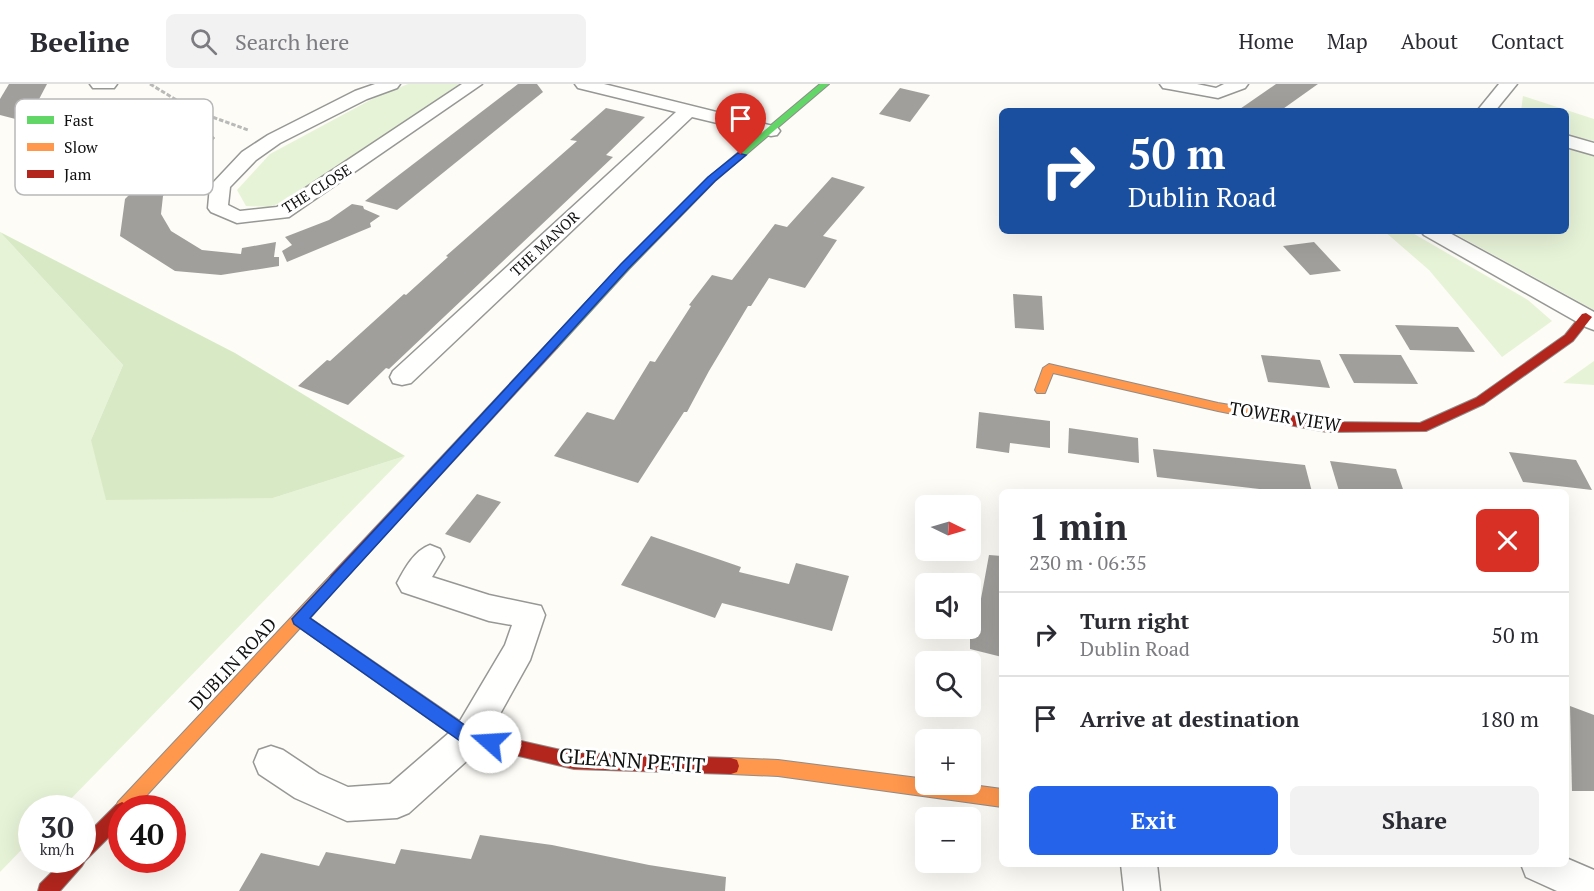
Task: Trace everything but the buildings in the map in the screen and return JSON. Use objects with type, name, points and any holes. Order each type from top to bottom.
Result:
[{"type":"street","points":[[99,84],[108,84]]},
{"type":"street","name":"THE CLOSE","points":[[391,84],[361,95],[274,139],[249,156],[220,186],[218,208],[237,217],[282,213],[473,84]]},
{"type":"street","points":[[584,84],[771,132]]},
{"type":"street","name":"DUBLIN ROAD","points":[[136,795],[624,267],[712,179],[771,132],[825,84]]},
{"type":"street","points":[[1169,84],[1218,93],[1239,84]]},
{"type":"street","points":[[1488,108],[1508,84]]},
{"type":"street","name":"THE MANOR","points":[[402,377],[688,111]]},
{"type":"street","points":[[1569,142],[1594,149]]},
{"type":"street","name":"TOWER VIEW","points":[[1041,390],[1049,368],[1218,407],[1328,427],[1421,428],[1480,401],[1569,338],[1590,320],[1436,234]]},
{"type":"street","points":[[271,762],[307,786],[347,804],[397,801],[469,737],[519,650],[530,615],[489,608],[412,583],[430,557]]},
{"type":"street","name":"GLEANN PETIT","points":[[299,619],[469,737],[574,761],[778,768],[999,798]]},
{"type":"street","name":"DUBLIN ROAD","points":[[96,838],[108,825]]},
{"type":"street","points":[[1139,867],[1142,891]]},
{"type":"street","points":[[1546,867],[1594,889]]},
{"type":"street","points":[[47,891],[64,873]]},
{"type":"path","points":[[150,84],[175,99]]},
{"type":"path","points":[[213,117],[274,139]]},
{"type":"green space","points":[[408,84],[459,84],[300,196],[269,207],[246,206],[237,190],[270,154],[374,98]]},
{"type":"green space","points":[[1523,96],[1560,108],[1521,108]]},
{"type":"green space","points":[[1569,111],[1594,119],[1594,141],[1569,136]]},
{"type":"green space","points":[[1569,146],[1594,154],[1594,310],[1455,234],[1569,234]]},
{"type":"green space","points":[[0,232],[123,365],[91,440],[273,498],[405,456],[75,795],[18,795],[18,853],[0,872]]},
{"type":"green space","points":[[0,232],[235,353],[405,456],[273,498],[106,500],[91,440],[123,365]]},
{"type":"green space","points":[[1387,234],[1414,234],[1528,300],[1552,321],[1502,357],[1429,270]]},
{"type":"green space","points":[[1594,361],[1594,385],[1563,383]]},
{"type":"traffic: fast","points":[[553,345],[625,267],[712,179],[825,84]]},
{"type":"traffic: slow","points":[[1041,390],[1049,368],[1218,407],[1289,420]]},
{"type":"traffic: slow","points":[[136,795],[336,579]]},
{"type":"traffic: slow","points":[[299,619],[469,737],[499,744]]},
{"type":"traffic: slow","points":[[731,766],[778,768],[999,798]]},
{"type":"traffic: jam","points":[[1289,420],[1327,427],[1421,428],[1480,401],[1569,338],[1586,317]]},
{"type":"traffic: jam","points":[[336,579],[553,345]]},
{"type":"traffic: jam","points":[[499,744],[574,761],[731,766]]},
{"type":"traffic: jam","points":[[96,838],[108,826]]},
{"type":"traffic: jam","points":[[47,891],[64,873]]},
{"type":"route","points":[[490,742],[469,737],[299,619],[624,267],[712,179],[741,155]]}]
